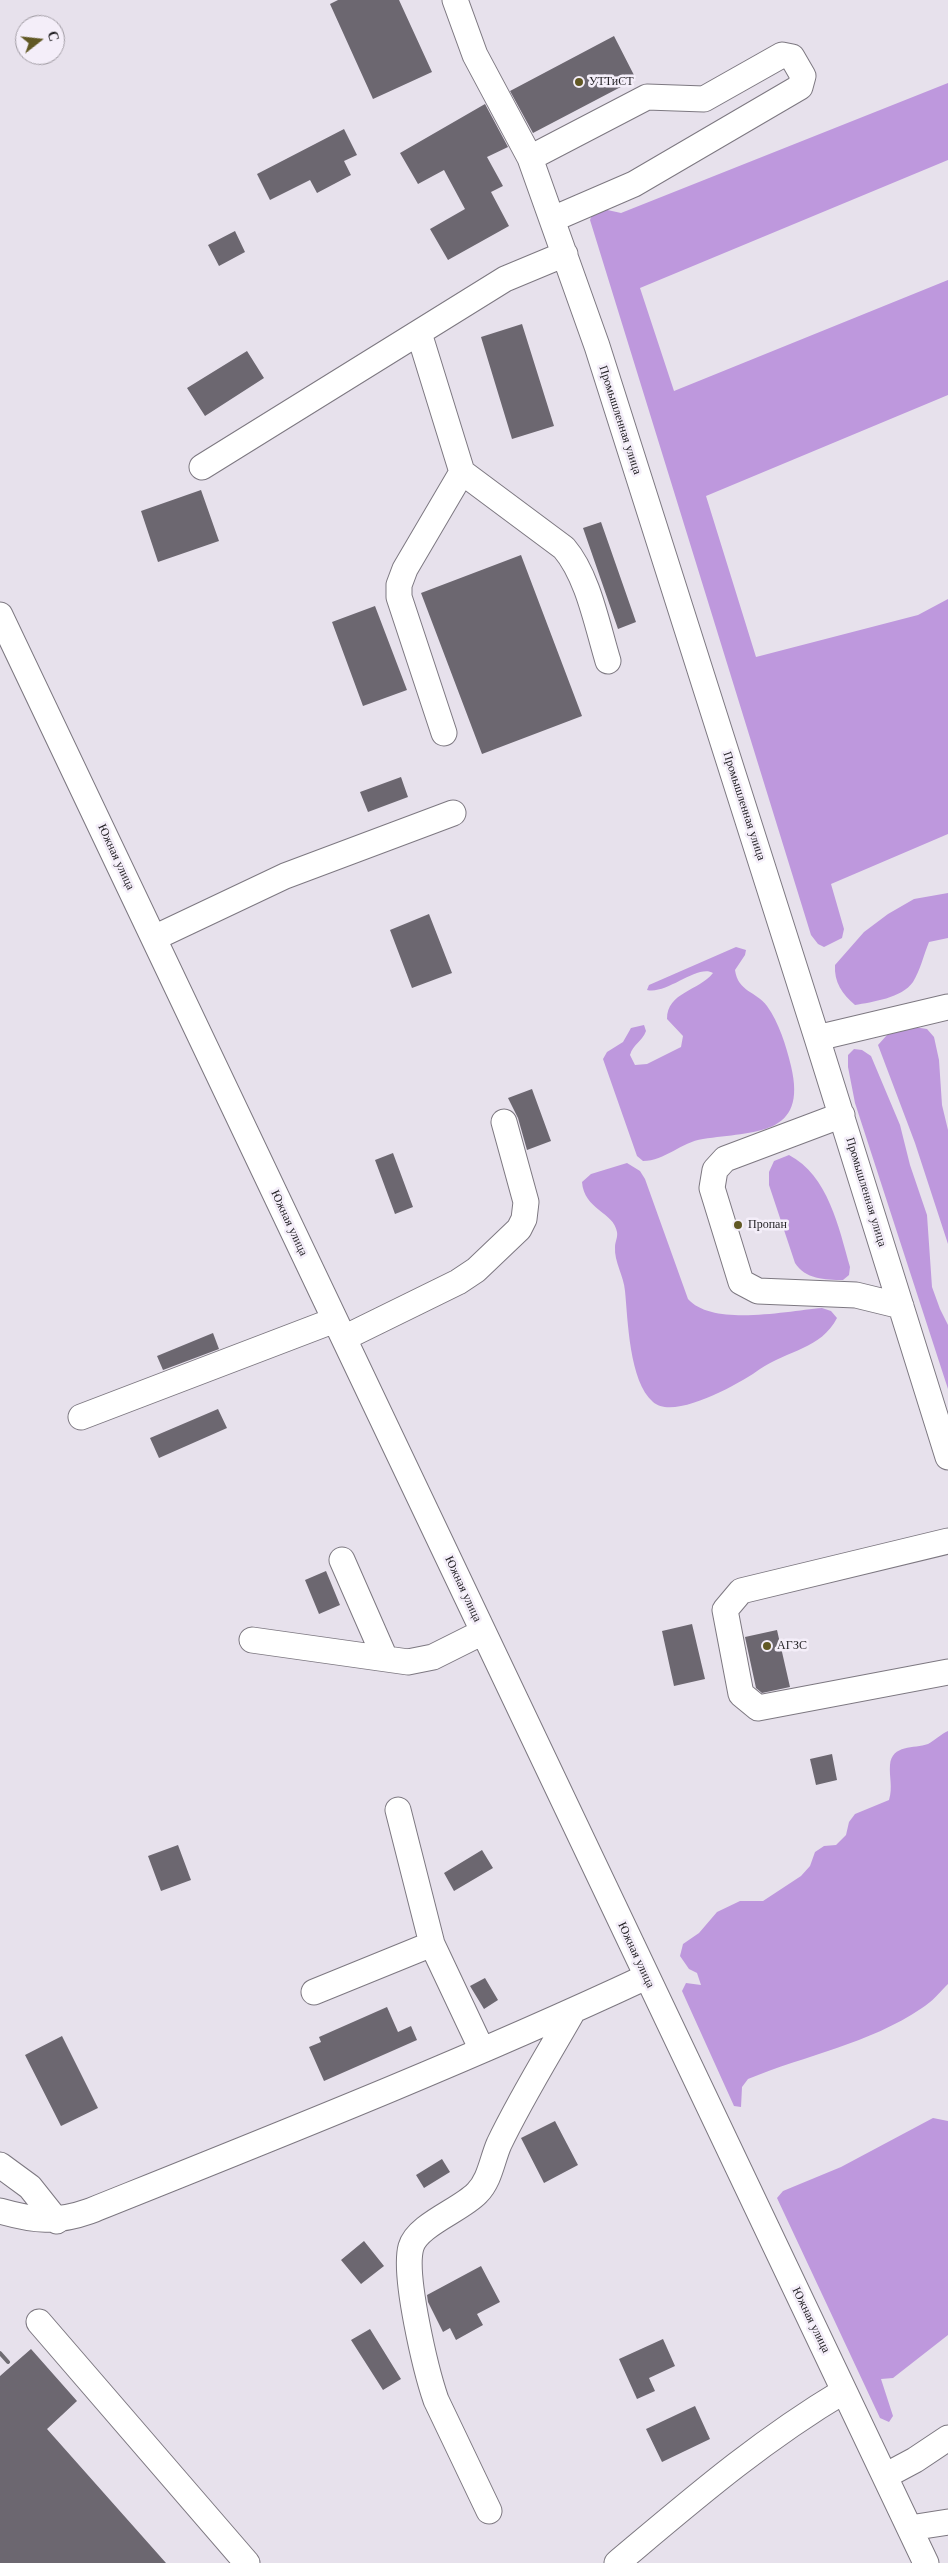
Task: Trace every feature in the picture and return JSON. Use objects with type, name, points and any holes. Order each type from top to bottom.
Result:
[{"type":"street","name":"Промышленная улица","points":[[455,0],[474,55],[530,158],[600,355],[818,1038],[948,1457]]},
{"type":"street","points":[[530,158],[647,97],[704,99],[782,55],[792,57],[803,76],[800,87],[634,184],[553,219]]},
{"type":"street","points":[[202,467],[505,279],[565,254]]},
{"type":"street","points":[[419,333],[462,472],[564,548],[572,558],[580,572],[608,660]]},
{"type":"street","points":[[444,733],[399,598],[399,585],[405,569],[462,472]]},
{"type":"street","name":"Южная улица","points":[[0,615],[926,2563]]},
{"type":"street","points":[[154,938],[278,879],[453,813]]},
{"type":"street","points":[[818,1038],[948,1007]]},
{"type":"street","points":[[842,1115],[725,1158],[715,1170],[712,1188],[741,1282],[758,1291],[856,1295],[901,1306]]},
{"type":"street","points":[[81,1416],[340,1329],[458,1282],[476,1270],[518,1230],[524,1218],[526,1202],[504,1122]]},
{"type":"street","points":[[948,1541],[741,1592],[725,1610],[741,1694],[758,1708],[948,1672]]},
{"type":"street","points":[[342,1560],[385,1658]]},
{"type":"street","points":[[252,1640],[418,1661],[433,1657],[483,1632]]},
{"type":"street","points":[[398,1810],[432,1944],[482,2050]]},
{"type":"street","points":[[314,1992],[432,1944]]},
{"type":"street","points":[[0,2211],[25,2218],[57,2220],[90,2211],[482,2050],[646,1977]]},
{"type":"street","points":[[489,2512],[436,2400],[430,2381],[414,2304],[409,2264],[410,2248],[416,2236],[478,2192],[488,2175],[502,2138],[573,2011]]},
{"type":"street","points":[[0,2165],[30,2187],[57,2220]]},
{"type":"street","points":[[39,2322],[247,2563]]},
{"type":"street","points":[[617,2563],[731,2467],[795,2421],[844,2391]]},
{"type":"street","points":[[885,2476],[915,2460],[948,2438]]},
{"type":"street","points":[[910,2528],[948,2522]]},
{"type":"shaded area","points":[[948,83],[948,160],[640,288],[674,391],[948,280],[948,395],[706,496],[756,657],[918,615],[948,599],[948,834],[831,884],[844,929],[842,938],[824,947],[818,944],[811,935],[590,220],[593,212],[603,209],[621,213]]},
{"type":"shaded area","points":[[948,893],[948,938],[929,942],[913,982],[902,992],[894,996],[855,1005],[846,996],[837,982],[835,965],[864,932],[888,914],[914,899]]},
{"type":"shaded area","points":[[736,947],[746,950],[745,955],[735,970],[740,983],[763,1001],[779,1027],[791,1066],[794,1089],[792,1106],[784,1118],[772,1126],[758,1131],[695,1141],[659,1158],[643,1161],[637,1156],[603,1059],[607,1052],[623,1042],[631,1028],[644,1025],[646,1031],[630,1055],[635,1065],[647,1064],[681,1047],[683,1036],[667,1019],[668,1010],[678,997],[700,984],[713,973],[706,971],[699,973],[655,990],[647,990],[649,985]]},
{"type":"shaded area","points":[[914,1027],[927,1029],[934,1037],[939,1060],[942,1105],[948,1130],[948,1244],[915,1143],[878,1045],[887,1035]]},
{"type":"shaded area","points":[[854,1049],[862,1050],[871,1056],[900,1125],[910,1165],[927,1215],[932,1287],[948,1325],[948,1389],[855,1103],[848,1067],[848,1055]]},
{"type":"shaded area","points":[[789,1155],[813,1175],[823,1189],[830,1204],[850,1267],[849,1275],[843,1280],[816,1278],[804,1272],[795,1263],[769,1185],[769,1172],[774,1161]]},
{"type":"shaded area","points":[[627,1163],[640,1171],[645,1179],[688,1299],[699,1308],[714,1313],[751,1315],[822,1308],[831,1311],[837,1318],[830,1328],[813,1343],[771,1363],[738,1383],[707,1398],[676,1407],[663,1407],[653,1402],[645,1392],[634,1365],[624,1285],[615,1253],[617,1232],[615,1225],[588,1199],[582,1182],[591,1174]]},
{"type":"shaded area","points":[[948,1731],[948,1984],[926,2006],[881,2031],[748,2079],[742,2087],[741,2107],[734,2106],[682,1991],[686,1983],[701,1985],[697,1973],[689,1969],[680,1956],[683,1944],[699,1933],[717,1912],[740,1901],[763,1901],[801,1876],[810,1866],[815,1852],[824,1846],[836,1845],[846,1835],[849,1822],[855,1814],[889,1800],[891,1791],[890,1765],[892,1758],[899,1750],[928,1744]]},
{"type":"shaded area","points":[[933,2118],[948,2121],[948,2335],[893,2378],[881,2379],[893,2416],[889,2422],[880,2418],[777,2198],[783,2191],[841,2167]]},
{"type":"building","points":[[338,0],[399,0],[432,72],[373,99],[330,4]]},
{"type":"building","name":"УТТиСТ","points":[[614,36],[636,79],[533,133],[510,91]]},
{"type":"building","points":[[485,104],[508,147],[487,157],[503,186],[491,192],[509,226],[448,260],[430,229],[465,209],[444,170],[418,184],[400,153]]},
{"type":"building","points":[[344,129],[357,155],[344,161],[351,175],[317,193],[310,180],[270,200],[257,174]]},
{"type":"building","points":[[235,231],[245,252],[219,266],[208,245]]},
{"type":"building","points":[[522,324],[554,426],[512,439],[481,337]]},
{"type":"building","points":[[247,351],[264,378],[205,416],[187,388]]},
{"type":"building","points":[[201,490],[219,541],[158,562],[141,511]]},
{"type":"building","points":[[601,522],[636,622],[618,629],[583,528]]},
{"type":"building","points":[[521,555],[582,716],[482,754],[421,593]]},
{"type":"building","points":[[375,606],[407,690],[363,706],[332,622]]},
{"type":"building","points":[[401,777],[408,797],[368,812],[360,792]]},
{"type":"building","points":[[429,914],[452,973],[412,988],[390,930]]},
{"type":"building","points":[[532,1089],[551,1141],[527,1150],[518,1118],[508,1098]]},
{"type":"building","points":[[393,1153],[413,1207],[395,1214],[375,1160]]},
{"type":"building","points":[[213,1333],[219,1349],[163,1370],[157,1356]]},
{"type":"building","points":[[218,1409],[227,1428],[159,1458],[150,1438]]},
{"type":"building","points":[[326,1571],[340,1605],[319,1614],[305,1580]]},
{"type":"building","points":[[692,1624],[705,1679],[674,1686],[662,1631]]},
{"type":"building","points":[[777,1630],[790,1687],[762,1693],[756,1688],[745,1637]]},
{"type":"building","points":[[832,1754],[837,1780],[816,1785],[810,1759]]},
{"type":"building","points":[[178,1845],[191,1880],[161,1891],[148,1856]]},
{"type":"building","points":[[482,1850],[493,1868],[454,1891],[444,1873]]},
{"type":"building","points":[[485,1978],[498,2000],[484,2009],[470,1986]]},
{"type":"building","points":[[387,2007],[398,2032],[411,2026],[417,2040],[324,2081],[309,2047],[321,2042],[319,2037]]},
{"type":"building","points":[[62,2036],[98,2108],[61,2126],[25,2055]]},
{"type":"building","points":[[555,2121],[578,2165],[544,2183],[521,2138]]},
{"type":"building","points":[[442,2159],[450,2172],[424,2188],[416,2175]]},
{"type":"building","points":[[364,2241],[384,2266],[361,2284],[341,2260]]},
{"type":"building","points":[[481,2266],[500,2302],[477,2314],[483,2325],[456,2340],[450,2328],[443,2332],[428,2302],[427,2295]]},
{"type":"building","points":[[370,2329],[401,2379],[383,2390],[351,2340]]},
{"type":"building","points":[[663,2339],[675,2366],[649,2378],[655,2391],[637,2399],[619,2359]]},
{"type":"building","points":[[31,2349],[77,2401],[47,2429],[166,2563],[0,2563],[0,2376]]},
{"type":"building","points":[[695,2406],[710,2439],[662,2462],[646,2429]]},
{"type":"railway","points":[[0,2353],[8,2362]]},
{"type":"place","name":"УТТиСТ","points":[[579,82]]},
{"type":"place","name":"Пропан","points":[[738,1225]]},
{"type":"place","name":"АГЗС","points":[[767,1646]]}]
